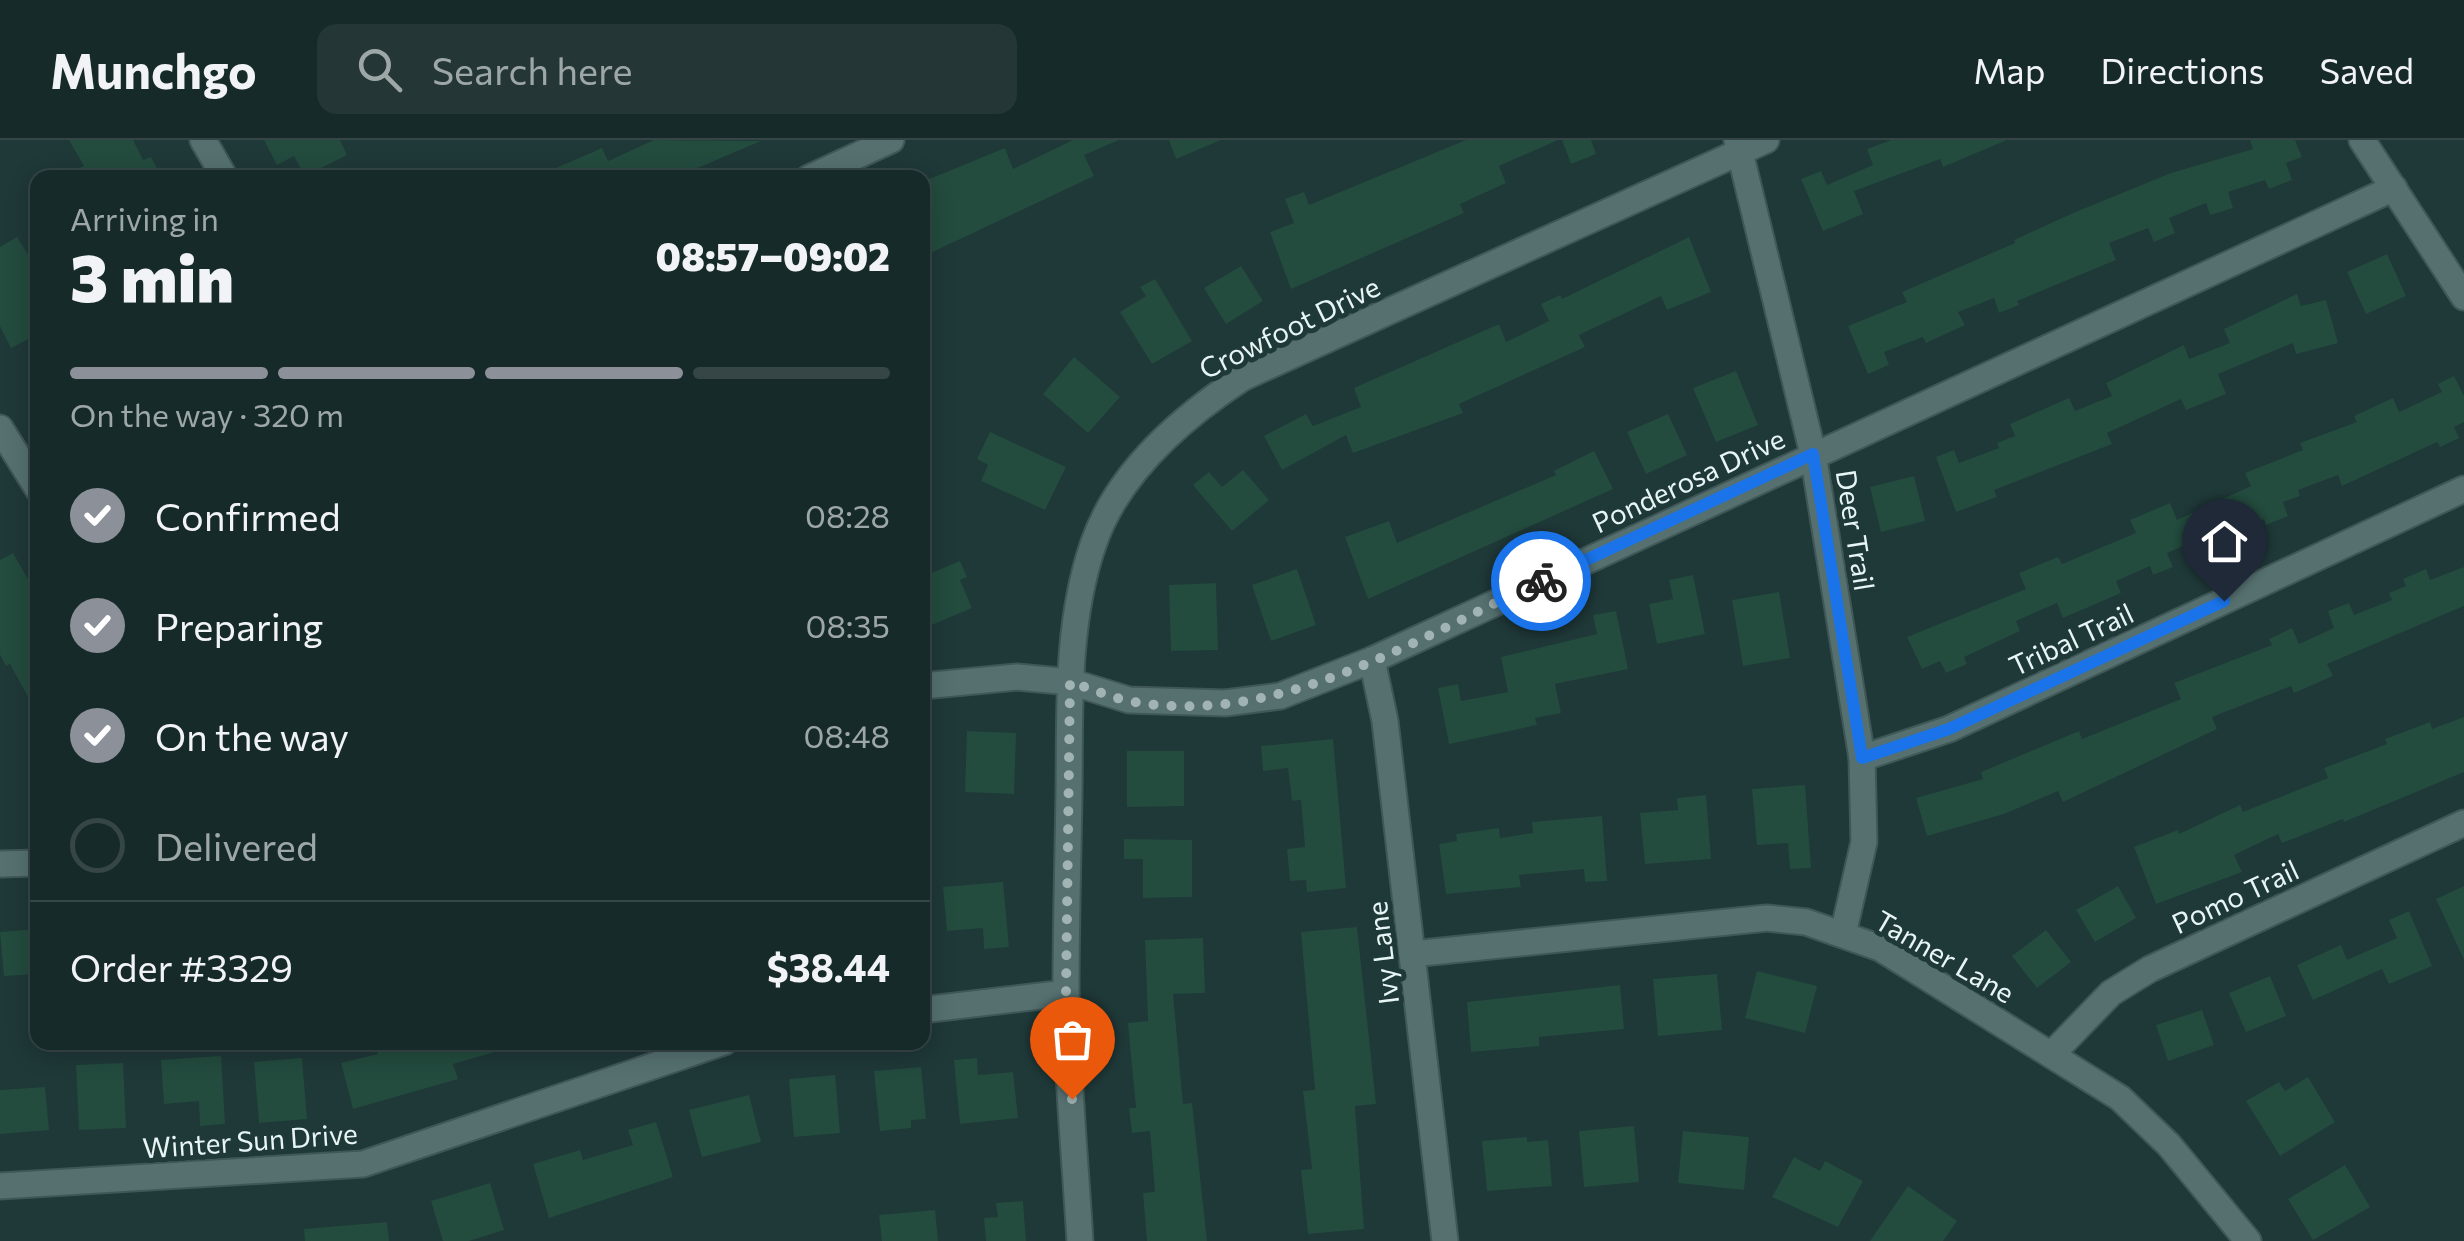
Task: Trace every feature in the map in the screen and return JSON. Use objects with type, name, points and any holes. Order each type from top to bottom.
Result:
[{"type":"street","points":[[203,140],[220,170]]},
{"type":"street","points":[[826,170],[890,140]]},
{"type":"street","points":[[2362,140],[2464,297]]},
{"type":"street","name":"Deer Trail","points":[[1749,144],[1813,454],[1862,758],[1864,842],[1843,934]]},
{"type":"street","name":"Crowfoot Drive","points":[[1080,1241],[1066,992],[1070,682],[1077,614],[1094,543],[1121,492],[1156,447],[1201,404],[1242,378],[1749,144]]},
{"type":"street","name":"Ponderosa Drive","points":[[930,685],[1017,677],[1070,682],[1129,700],[1225,703],[1280,696],[1372,660],[2394,188]]},
{"type":"street","points":[[0,428],[30,476]]},
{"type":"street","name":"Tribal Trail","points":[[1862,758],[1949,729],[2464,490]]},
{"type":"street","name":"Ivy Lane","points":[[1372,660],[1385,721],[1445,1241]]},
{"type":"street","name":"Pomo Trail","points":[[2053,1054],[2111,992],[2150,968],[2464,823]]},
{"type":"street","points":[[0,864],[30,863]]},
{"type":"street","name":"Tanner Lane","points":[[1412,954],[1725,919],[1806,922],[1843,934],[1880,948],[2120,1098],[2168,1145],[2248,1241]]},
{"type":"street","points":[[930,1009],[1066,992]]},
{"type":"street","name":"Winter Sun Drive","points":[[0,1186],[363,1164],[700,1050]]},
{"type":"building","points":[[69,140],[133,140],[143,160],[151,157],[158,170],[76,170],[84,166]]},
{"type":"building","points":[[264,140],[340,140],[347,155],[317,170],[302,170],[294,156],[277,165]]},
{"type":"building","points":[[654,140],[761,141],[693,170],[551,170],[602,148],[608,161]]},
{"type":"building","points":[[1073,140],[1119,140],[1084,155],[1094,176],[930,253],[930,179],[1005,148],[1013,169]]},
{"type":"building","points":[[1169,140],[1221,140],[1176,159]]},
{"type":"building","points":[[1466,140],[1558,140],[1499,166],[1506,183],[1460,204],[1464,213],[1291,289],[1270,232],[1294,223],[1285,199],[1304,192],[1309,205]]},
{"type":"building","points":[[1562,140],[1591,140],[1596,154],[1571,164]]},
{"type":"building","points":[[1891,140],[2007,140],[1943,167],[1940,159],[1854,191],[1863,214],[1823,231],[1801,179],[1821,171],[1827,185],[1873,165],[1867,149]]},
{"type":"building","points":[[2250,140],[2295,140],[2302,157],[2286,163],[2292,180],[2269,189],[2265,180],[2228,192],[2233,208],[2210,215],[2206,203],[2169,218],[2175,233],[2154,242],[2148,228],[2109,243],[2116,260],[2017,301],[2019,305],[1999,313],[1994,298],[1958,312],[1965,325],[1926,343],[1923,337],[1884,352],[1889,365],[1868,374],[1848,326],[1907,302],[1902,292],[2073,213],[2171,173],[2253,149]]},
{"type":"building","points":[[17,237],[30,257],[30,338],[11,348],[0,326],[0,247]]},
{"type":"building","points":[[1689,237],[1711,292],[1667,310],[1661,296],[1579,335],[1585,347],[1459,404],[1463,413],[1353,453],[1346,435],[1282,470],[1264,436],[1306,414],[1313,426],[1361,407],[1354,388],[1499,324],[1506,342],[1549,321],[1541,304],[1560,295],[1562,299]]},
{"type":"building","points":[[2387,254],[2406,296],[2366,314],[2347,272]]},
{"type":"building","points":[[1241,266],[1263,301],[1226,324],[1204,288]]},
{"type":"building","points":[[1155,279],[1192,341],[1152,364],[1120,312],[1146,296],[1140,287]]},
{"type":"building","points":[[2297,294],[2301,306],[2326,300],[2338,343],[2296,354],[2293,343],[2218,374],[2226,394],[2186,410],[2181,399],[2107,433],[2112,444],[1994,490],[1997,497],[1956,512],[1936,457],[1954,450],[1959,463],[1999,448],[1997,443],[2015,436],[2010,424],[2069,398],[2075,411],[2112,396],[2106,383],[2184,345],[2189,359],[2230,343],[2224,329]]},
{"type":"building","points":[[1074,357],[1120,397],[1088,433],[1043,394]]},
{"type":"building","points":[[1736,371],[1758,425],[1716,442],[1693,388]]},
{"type":"building","points":[[2454,376],[2464,396],[2464,422],[2454,427],[2459,438],[2440,447],[2437,442],[2342,486],[2338,475],[2298,490],[2300,496],[2283,502],[2288,516],[2266,525],[2264,519],[2212,543],[2209,535],[2167,553],[2173,567],[2153,575],[2150,566],[2116,581],[2121,593],[2063,618],[2057,603],[2016,621],[2020,631],[1964,657],[1967,664],[1946,673],[1940,661],[1922,669],[1907,637],[2026,589],[2019,573],[2058,557],[2062,564],[2136,533],[2130,520],[2170,503],[2177,520],[2251,486],[2245,473],[2303,450],[2300,443],[2357,422],[2354,416],[2393,398],[2399,412],[2442,392],[2438,384]]},
{"type":"building","points":[[1668,414],[1687,455],[1646,474],[1627,432]]},
{"type":"building","points":[[990,432],[1066,467],[1045,510],[981,481],[988,465],[977,459]]},
{"type":"building","points":[[1594,451],[1613,489],[1368,599],[1345,537],[1389,521],[1397,543],[1556,475],[1554,471]]},
{"type":"building","points":[[1243,470],[1269,500],[1232,531],[1193,485],[1209,472],[1222,487]]},
{"type":"building","points":[[1914,476],[1925,521],[1881,532],[1870,487]]},
{"type":"building","points":[[13,553],[30,583],[30,700],[10,664],[6,666],[0,655],[0,560]]},
{"type":"building","points":[[960,561],[967,577],[960,580],[972,608],[930,626],[930,574]]},
{"type":"building","points":[[2464,567],[2464,606],[2327,664],[2333,676],[2294,693],[2291,686],[2212,717],[2217,729],[2063,802],[2058,791],[2004,814],[1927,836],[1916,798],[1983,779],[1981,772],[2079,731],[2082,739],[2181,699],[2174,683],[2272,645],[2269,639],[2292,628],[2299,644],[2334,628],[2328,611],[2349,603],[2354,615],[2392,600],[2389,593],[2406,586],[2403,579],[2426,569],[2430,580]]},
{"type":"building","points":[[1297,569],[1316,625],[1271,641],[1252,585]]},
{"type":"building","points":[[1693,575],[1705,634],[1657,644],[1649,604],[1673,599],[1669,580]]},
{"type":"building","points":[[1216,583],[1218,650],[1171,651],[1169,585]]},
{"type":"building","points":[[1779,592],[1790,658],[1743,666],[1732,600]]},
{"type":"building","points":[[1616,611],[1628,669],[1555,684],[1561,713],[1535,718],[1537,725],[1449,744],[1438,688],[1458,684],[1461,701],[1508,692],[1501,657],[1597,634],[1593,615]]},
{"type":"building","points":[[2464,717],[2464,772],[2282,843],[2278,834],[2234,855],[2242,872],[2156,904],[2134,847],[2178,830],[2179,834],[2240,805],[2243,812],[2328,778],[2324,768],[2387,744],[2385,739],[2430,722],[2432,729]]},
{"type":"building","points":[[967,731],[1016,733],[1014,794],[965,792]]},
{"type":"building","points":[[1333,739],[1346,888],[1307,892],[1306,880],[1290,881],[1287,849],[1305,847],[1301,800],[1292,801],[1288,768],[1263,771],[1261,746]]},
{"type":"building","points":[[1127,751],[1184,751],[1184,806],[1127,807]]},
{"type":"building","points":[[1805,785],[1811,868],[1790,869],[1788,843],[1757,845],[1752,789]]},
{"type":"building","points":[[1706,795],[1711,859],[1645,864],[1640,813],[1678,810],[1677,798]]},
{"type":"building","points":[[1602,816],[1607,881],[1585,882],[1584,869],[1519,875],[1521,887],[1446,894],[1439,844],[1457,841],[1456,834],[1499,828],[1500,838],[1533,833],[1532,822]]},
{"type":"building","points":[[1124,839],[1192,840],[1192,897],[1143,898],[1143,859],[1124,859]]},
{"type":"building","points":[[1003,882],[1009,947],[984,949],[983,928],[947,931],[943,887]]},
{"type":"building","points":[[2118,886],[2136,918],[2095,942],[2076,910]]},
{"type":"building","points":[[2464,886],[2464,960],[2436,899]]},
{"type":"building","points":[[2409,911],[2432,966],[2389,984],[2382,969],[2313,1000],[2297,965],[2341,945],[2347,960],[2397,938],[2389,920]]},
{"type":"building","points":[[1357,927],[1376,1104],[1355,1106],[1364,1229],[1308,1234],[1301,1170],[1312,1169],[1303,1091],[1315,1090],[1301,932]]},
{"type":"building","points":[[30,930],[30,974],[4,976],[0,932]]},
{"type":"building","points":[[2046,930],[2071,962],[2037,988],[2012,956]]},
{"type":"building","points":[[1203,938],[1205,993],[1173,994],[1183,1104],[1192,1103],[1207,1241],[1147,1241],[1143,1193],[1155,1192],[1150,1131],[1132,1133],[1129,1108],[1136,1108],[1128,1023],[1148,1021],[1145,940]]},
{"type":"building","points":[[1757,971],[1817,986],[1805,1033],[1745,1018]]},
{"type":"building","points":[[1717,974],[1722,1030],[1658,1036],[1653,979]]},
{"type":"building","points":[[2270,976],[2286,1016],[2246,1032],[2229,993]]},
{"type":"building","points":[[1620,985],[1624,1029],[1539,1037],[1539,1046],[1471,1052],[1467,1002]]},
{"type":"building","points":[[2202,1010],[2214,1045],[2168,1061],[2156,1025]]},
{"type":"building","points":[[377,1050],[502,1050],[453,1064],[458,1079],[353,1109],[341,1063],[378,1054]]},
{"type":"building","points":[[221,1056],[225,1124],[200,1126],[199,1101],[164,1104],[161,1060]]},
{"type":"building","points":[[302,1058],[307,1119],[259,1123],[254,1062]]},
{"type":"building","points":[[977,1058],[978,1075],[1013,1072],[1018,1118],[960,1124],[954,1060]]},
{"type":"building","points":[[123,1063],[126,1128],[79,1130],[76,1065]]},
{"type":"building","points":[[921,1067],[926,1119],[911,1120],[911,1128],[880,1131],[874,1071]]},
{"type":"building","points":[[835,1075],[840,1133],[794,1137],[789,1079]]},
{"type":"building","points":[[2308,1077],[2335,1122],[2280,1156],[2246,1101],[2279,1082],[2285,1091]]},
{"type":"building","points":[[45,1087],[49,1130],[0,1134],[0,1090]]},
{"type":"building","points":[[749,1095],[761,1142],[702,1157],[689,1110]]},
{"type":"building","points":[[656,1122],[673,1177],[549,1218],[533,1164],[580,1150],[583,1160],[633,1145],[628,1130]]},
{"type":"building","points":[[1634,1126],[1639,1182],[1584,1187],[1579,1131]]},
{"type":"building","points":[[1683,1131],[1749,1137],[1744,1190],[1678,1183]]},
{"type":"building","points":[[1527,1137],[1527,1142],[1548,1140],[1552,1186],[1487,1191],[1482,1141]]},
{"type":"building","points":[[1794,1157],[1820,1171],[1825,1161],[1863,1181],[1838,1227],[1772,1197]]},
{"type":"building","points":[[2345,1165],[2370,1207],[2313,1240],[2288,1199]]},
{"type":"building","points":[[490,1183],[504,1230],[469,1241],[443,1241],[431,1201]]},
{"type":"building","points":[[1908,1186],[1957,1221],[1943,1241],[1870,1241]]},
{"type":"building","points":[[1023,1201],[1026,1241],[986,1241],[984,1218],[998,1217],[996,1203]]},
{"type":"building","points":[[935,1210],[938,1241],[882,1241],[879,1215]]},
{"type":"building","points":[[387,1222],[389,1241],[305,1241],[304,1229]]},
{"type":"way so far","points":[[1072,1099],[1066,992],[1070,682],[1129,700],[1176,704],[1280,696],[1372,660],[1541,581]]},
{"type":"route","points":[[1541,581],[1813,454],[1862,758],[1949,729],[2224,601]]}]
